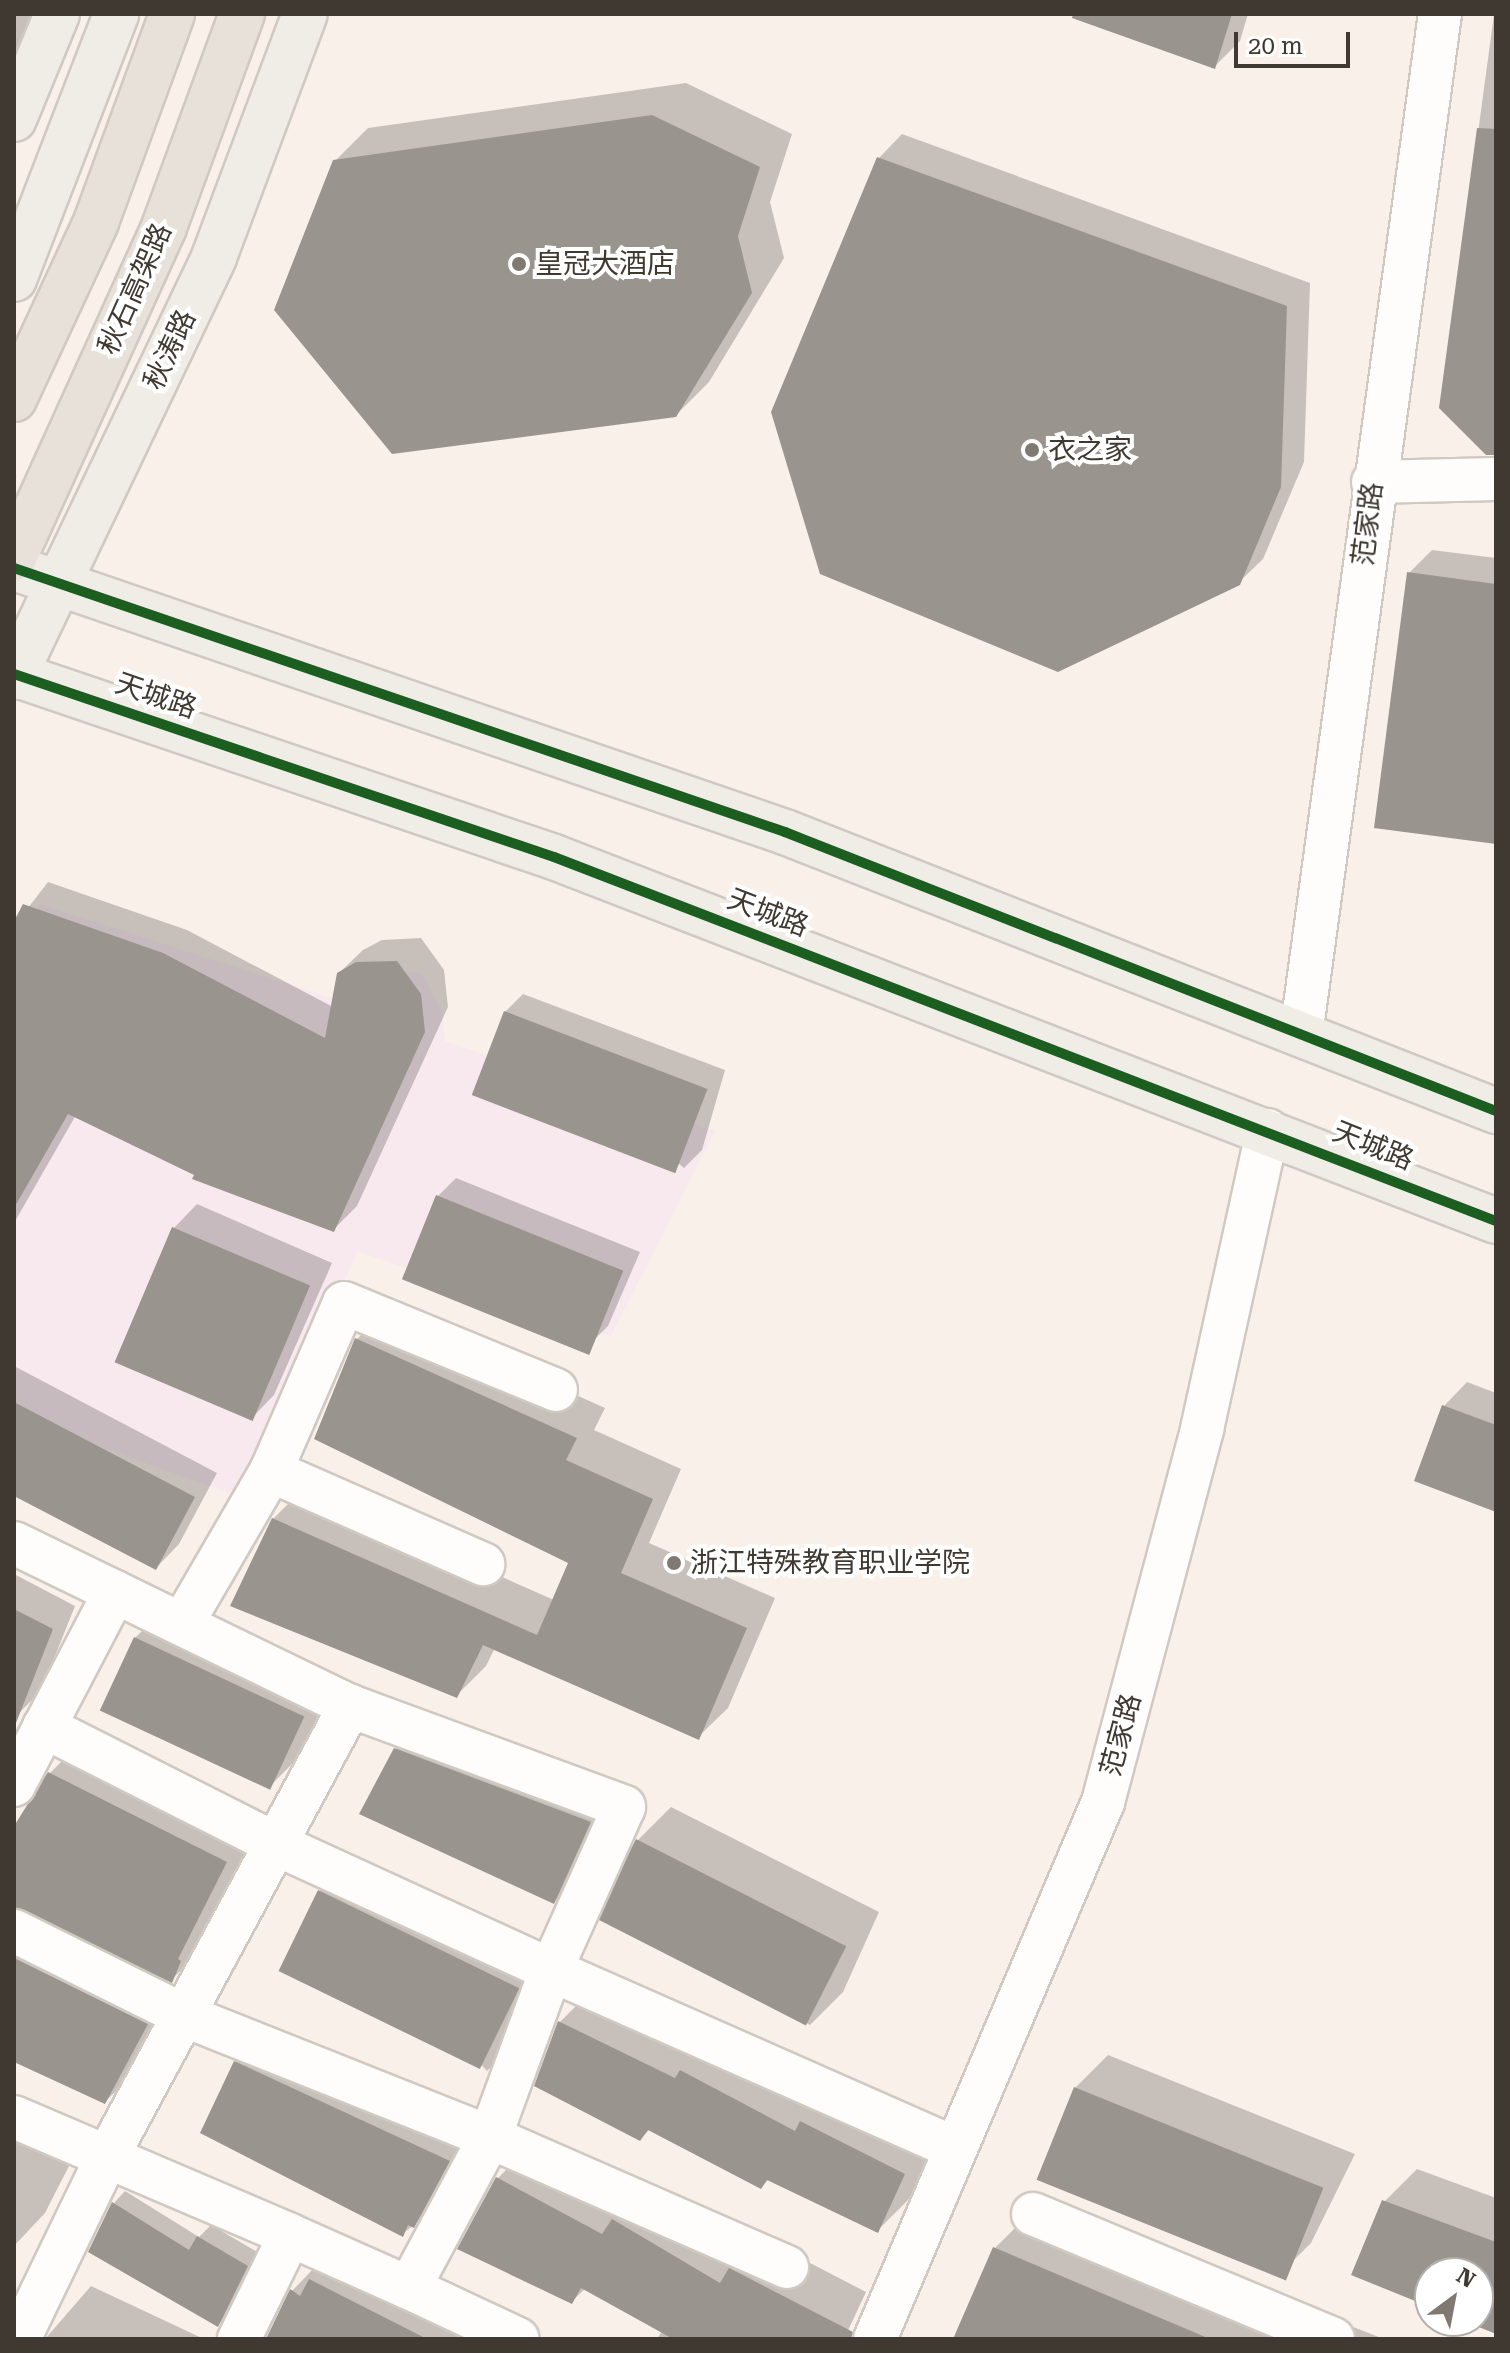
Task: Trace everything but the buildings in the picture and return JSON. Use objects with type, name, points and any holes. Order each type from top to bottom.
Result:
[{"type":"highway","points":[[14,399],[96,222],[172,14]]},
{"type":"highway","name":"秋石高架路","points":[[14,558],[164,227],[242,14]]},
{"type":"main road","points":[[14,119],[57,14]]},
{"type":"main road","points":[[14,279],[116,14]]},
{"type":"main road","name":"秋涛路","points":[[14,675],[214,257],[305,14]]},
{"type":"main road","points":[[14,568],[62,580],[785,832],[1496,1111]]},
{"type":"main road","name":"天城路","points":[[14,675],[554,857],[1268,1130],[1496,1221]]},
{"type":"street","name":"范家路","points":[[1301,1035],[1373,482],[1440,14]]},
{"type":"street","points":[[1373,482],[1496,479]]},
{"type":"street","name":"范家路","points":[[882,2325],[1103,1802],[1202,1429],[1268,1130]]},
{"type":"street","points":[[182,1624],[271,1471],[344,1303],[556,1390]]},
{"type":"street","points":[[271,1471],[483,1564]]},
{"type":"street","points":[[14,1543],[350,1706],[624,1807],[551,1970],[490,2137],[409,2288]]},
{"type":"street","points":[[14,1785],[115,1592]]},
{"type":"street","points":[[19,2331],[106,2159],[350,1706]]},
{"type":"street","points":[[44,1727],[276,1844],[551,1970],[955,2148]]},
{"type":"street","points":[[14,1931],[183,2015],[490,2137],[787,2267]]},
{"type":"street","points":[[14,2117],[106,2159],[290,2235],[518,2339]]},
{"type":"street","points":[[1033,2214],[1333,2339]]},
{"type":"street","points":[[239,2339],[290,2235]]},
{"type":"shaded area","points":[[40,904],[332,998],[368,969],[422,973],[442,1012],[445,1041],[715,1131],[611,1336],[358,1252],[242,1498],[54,1430],[14,1493],[14,950]]},
{"type":"cycle path","points":[[14,568],[785,832],[1496,1111]]},
{"type":"cycle path","points":[[14,674],[554,857],[1496,1221]]},
{"type":"place","name":"皇冠大酒店","points":[[519,264]]},
{"type":"place","name":"衣之家","points":[[1032,450]]},
{"type":"place","name":"浙江特殊教育职业学院","points":[[674,1563]]}]
